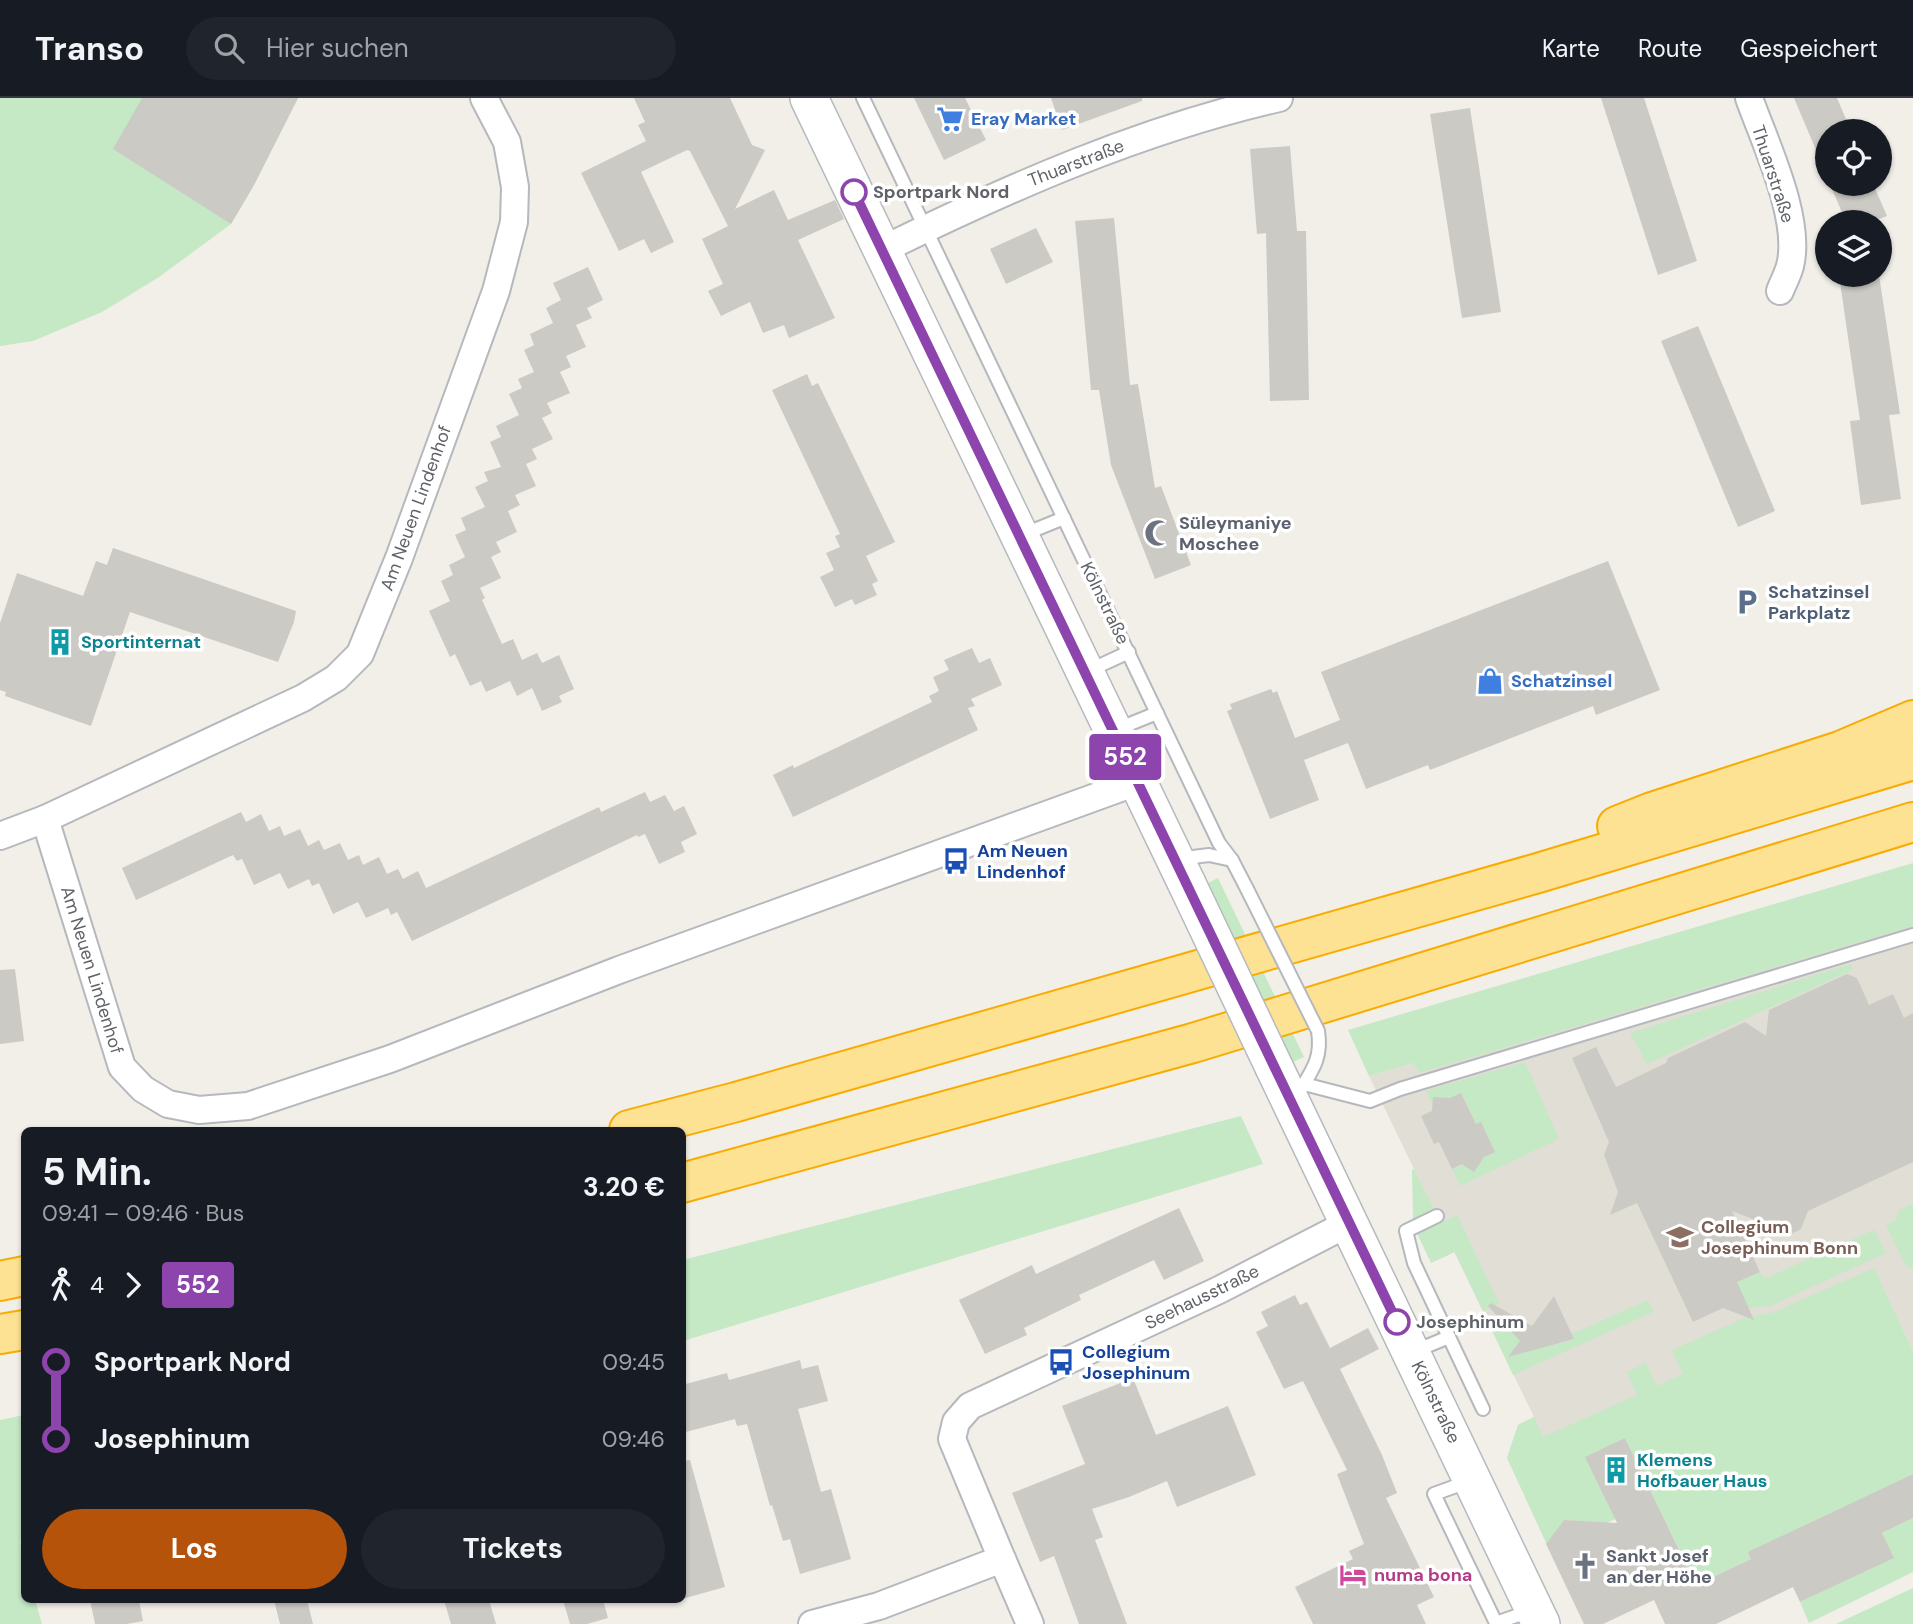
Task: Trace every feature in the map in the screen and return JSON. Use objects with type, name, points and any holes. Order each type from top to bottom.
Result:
[{"type":"highway","points":[[1398,913],[1652,812],[1840,751],[1913,720]]},
{"type":"highway","points":[[640,1127],[1398,913],[1913,760]]},
{"type":"highway","points":[[686,1182],[1193,1042],[1614,916],[1913,822]]},
{"type":"highway","points":[[0,1281],[21,1277]]},
{"type":"highway","points":[[0,1335],[21,1331]]},
{"type":"main road","name":"Kölnstraße","points":[[811,99],[1137,782],[1290,1085],[1349,1223],[1537,1617]]},
{"type":"street","name":"Am Neuen Lindenhof","points":[[484,98],[507,142],[515,187],[514,222],[495,291],[382,602],[360,654],[336,678],[303,698],[45,819],[122,1067],[143,1089],[168,1104],[199,1110],[248,1106],[390,1059],[619,970],[1137,782]]},
{"type":"street","name":"Thuarstraße","points":[[882,250],[1026,181],[1104,151],[1231,109],[1279,98]]},
{"type":"street","name":"Thuarstraße","points":[[1749,98],[1788,208],[1793,239],[1790,266],[1780,291]]},
{"type":"street","points":[[0,836],[45,819]]},
{"type":"street","name":"Seehausstraße","points":[[1030,1624],[952,1439],[956,1422],[963,1412],[970,1406],[1061,1362],[1219,1290],[1349,1223]]},
{"type":"street","points":[[812,1624],[879,1606],[1002,1559]]},
{"type":"lane","name":"Kölnstraße","points":[[863,98],[1219,843],[1232,860],[1318,1031],[1321,1047],[1316,1064],[1290,1085]]},
{"type":"lane","points":[[1020,536],[1064,518]]},
{"type":"lane","points":[[1085,672],[1129,652]]},
{"type":"lane","points":[[1113,730],[1157,713]]},
{"type":"lane","points":[[1181,872],[1209,855],[1232,860]]},
{"type":"lane","points":[[1290,1085],[1370,1101],[1400,1089],[1913,935]]},
{"type":"lane","points":[[1437,1216],[1405,1231],[1414,1264],[1482,1409]]},
{"type":"lane","points":[[1412,1353],[1449,1336]]},
{"type":"shaded area","name":"Collegium Josephinum Bonn","points":[[1913,919],[1913,1351],[1879,1279],[1625,1438],[1586,1457],[1615,1519],[1595,1528],[1571,1520],[1558,1527],[1558,1538],[1507,1458],[1518,1425],[1534,1417],[1369,1076]]},
{"type":"green space","points":[[0,98],[298,98],[231,224],[159,277],[102,312],[33,341],[0,346]]},
{"type":"green space","points":[[1913,863],[1913,926],[1419,1073],[1414,1063],[1369,1076],[1348,1030]]},
{"type":"green space","points":[[1218,878],[1304,1057],[1293,1062],[1208,883]]},
{"type":"green space","points":[[1851,964],[1852,970],[1647,1064],[1630,1033]]},
{"type":"green space","points":[[1525,1062],[1559,1139],[1460,1186],[1452,1169],[1495,1152],[1481,1123],[1476,1124],[1462,1093],[1433,1106],[1426,1091]]},
{"type":"green space","points":[[1241,1116],[1263,1164],[686,1340],[686,1259]]},
{"type":"green space","points":[[1414,1169],[1434,1209],[1413,1219],[1412,1170]]},
{"type":"green space","points":[[1913,1203],[1913,1269],[1906,1266],[1886,1225],[1895,1221],[1899,1210]]},
{"type":"green space","points":[[1457,1215],[1499,1303],[1483,1311],[1455,1252],[1431,1263],[1417,1233]]},
{"type":"green space","points":[[1874,1230],[1886,1253],[1770,1306],[1747,1308],[1737,1282],[1760,1272],[1764,1279]]},
{"type":"green space","points":[[1874,1268],[1913,1351],[1913,1474],[1749,1552],[1751,1559],[1696,1585],[1625,1438],[1586,1457],[1615,1519],[1595,1528],[1571,1520],[1560,1525],[1547,1545],[1507,1458],[1518,1425],[1534,1417],[1543,1437],[1637,1395],[1627,1372],[1646,1363],[1657,1386],[1683,1374],[1672,1350],[1749,1316],[1772,1313]]},
{"type":"green space","points":[[1648,1300],[1653,1312],[1513,1375],[1490,1326],[1505,1318],[1505,1325],[1529,1351],[1574,1340],[1572,1334]]},
{"type":"green space","points":[[21,1416],[21,1603],[36,1603],[42,1624],[0,1624],[0,1420]]},
{"type":"green space","points":[[1913,1518],[1913,1572],[1809,1623],[1800,1602],[1893,1558],[1882,1533]]},
{"type":"green space","points":[[1913,1588],[1913,1624],[1836,1624]]},
{"type":"building","points":[[142,98],[298,98],[231,224],[113,149]]},
{"type":"building","points":[[634,98],[730,98],[752,145],[765,150],[735,209],[774,190],[788,220],[835,200],[844,219],[798,240],[835,318],[789,338],[784,325],[763,333],[750,302],[721,316],[708,291],[723,284],[702,239],[728,226],[690,151],[687,150],[641,172],[674,242],[651,253],[644,239],[619,251],[581,173],[646,141],[638,125],[645,122]]},
{"type":"building","name":"Eray Market","points":[[914,98],[965,98],[986,140],[944,160]]},
{"type":"building","points":[[1051,98],[1142,98],[1142,101],[1062,130]]},
{"type":"building","points":[[1601,98],[1644,98],[1697,261],[1658,275]]},
{"type":"building","points":[[1794,98],[1837,98],[1846,119],[1815,119],[1815,148]]},
{"type":"building","points":[[1470,108],[1501,312],[1462,318],[1430,114]]},
{"type":"building","points":[[1290,146],[1297,231],[1306,231],[1309,400],[1270,401],[1266,233],[1257,234],[1250,149]]},
{"type":"building","points":[[1835,196],[1878,196],[1884,210],[1841,210]]},
{"type":"building","points":[[1114,218],[1130,385],[1138,384],[1155,488],[1161,486],[1191,565],[1155,579],[1111,465],[1099,390],[1091,390],[1075,221]]},
{"type":"building","points":[[1036,228],[1053,262],[1006,284],[990,249]]},
{"type":"building","points":[[588,267],[603,300],[587,308],[592,318],[576,325],[586,347],[566,356],[571,367],[560,372],[570,393],[547,403],[552,413],[542,418],[553,439],[532,449],[537,459],[526,464],[536,486],[515,495],[520,505],[508,511],[517,532],[496,542],[501,552],[491,557],[501,578],[480,588],[485,598],[482,600],[502,644],[513,639],[522,660],[537,653],[542,663],[559,655],[574,689],[559,696],[562,702],[542,711],[532,688],[517,696],[510,681],[486,692],[481,681],[470,686],[455,654],[450,657],[429,611],[450,601],[441,581],[453,575],[449,565],[465,557],[455,535],[466,530],[461,518],[485,507],[475,487],[488,481],[484,472],[501,467],[490,442],[501,437],[496,426],[519,415],[509,394],[522,388],[518,379],[534,372],[524,350],[534,345],[530,334],[553,323],[546,308],[561,300],[553,283]]},
{"type":"building","points":[[1841,287],[1881,287],[1900,414],[1889,415],[1901,499],[1861,505],[1850,421],[1860,420]]},
{"type":"building","points":[[1698,326],[1775,511],[1738,527],[1661,341]]},
{"type":"building","points":[[807,374],[812,386],[818,383],[895,542],[866,556],[878,581],[872,584],[877,595],[855,605],[852,599],[835,607],[820,577],[834,570],[826,553],[840,547],[835,536],[840,534],[772,390]]},
{"type":"building","name":"Sportinternat","points":[[113,548],[296,611],[278,662],[130,612],[91,726],[5,696],[6,692],[0,690],[0,623],[17,573],[83,596],[96,561],[107,565]]},
{"type":"building","name":"Schatzinsel","points":[[1608,561],[1660,690],[1596,715],[1593,706],[1430,770],[1428,765],[1366,789],[1348,743],[1304,760],[1319,800],[1270,819],[1227,711],[1232,709],[1230,704],[1271,689],[1273,693],[1277,691],[1295,738],[1340,720],[1321,672]]},
{"type":"building","points":[[972,648],[979,663],[990,658],[1002,685],[971,699],[975,706],[968,708],[978,730],[793,817],[773,775],[793,765],[794,768],[932,702],[929,696],[939,691],[933,677],[949,670],[944,660]]},
{"type":"building","points":[[645,792],[650,802],[665,795],[674,811],[684,806],[697,834],[681,842],[685,852],[659,864],[645,834],[638,837],[637,835],[412,941],[397,912],[391,915],[388,908],[366,918],[358,902],[333,914],[319,883],[312,886],[309,879],[288,889],[280,873],[254,885],[242,859],[237,861],[233,855],[136,900],[122,868],[241,812],[246,822],[261,814],[269,831],[280,826],[284,836],[300,829],[308,846],[319,840],[324,850],[340,843],[348,860],[359,855],[363,865],[379,857],[387,874],[398,869],[403,879],[418,871],[426,888],[599,807],[601,812]]},
{"type":"building","points":[[15,969],[24,1041],[0,1044],[0,970]]},
{"type":"building","points":[[1847,974],[1857,978],[1869,1005],[1893,994],[1904,1018],[1913,1013],[1913,1162],[1808,1211],[1801,1229],[1791,1234],[1732,1211],[1760,1272],[1737,1282],[1754,1320],[1723,1308],[1693,1322],[1637,1203],[1610,1215],[1618,1192],[1604,1155],[1609,1142],[1572,1058],[1596,1047],[1616,1087],[1666,1063],[1668,1058],[1745,1022],[1766,1036],[1769,1010]]},
{"type":"building","points":[[1461,1093],[1476,1124],[1481,1122],[1495,1152],[1484,1157],[1474,1172],[1462,1164],[1452,1169],[1439,1142],[1434,1144],[1421,1116],[1432,1111],[1433,1097],[1450,1098]]},
{"type":"building","points":[[1179,1208],[1204,1261],[1164,1280],[1154,1260],[1079,1295],[1081,1300],[1024,1328],[1027,1335],[985,1354],[959,1300],[1032,1265],[1036,1274]]},
{"type":"building","points":[[1295,1295],[1300,1305],[1307,1302],[1330,1348],[1368,1328],[1379,1349],[1340,1369],[1382,1455],[1397,1493],[1386,1498],[1434,1597],[1417,1605],[1426,1624],[1313,1624],[1295,1587],[1353,1559],[1349,1551],[1364,1544],[1337,1474],[1347,1470],[1303,1381],[1284,1389],[1256,1332],[1268,1326],[1261,1312]]},
{"type":"building","points":[[1554,1296],[1574,1339],[1508,1357],[1520,1341],[1488,1306],[1491,1303],[1532,1326]]},
{"type":"building","points":[[800,1360],[802,1369],[818,1365],[828,1401],[798,1409],[821,1492],[831,1489],[851,1559],[800,1574],[790,1539],[783,1541],[772,1505],[770,1506],[747,1424],[737,1426],[735,1419],[686,1432],[686,1384],[727,1373],[729,1380]]},
{"type":"building","points":[[1133,1378],[1156,1435],[1228,1406],[1256,1475],[1177,1507],[1167,1481],[1092,1509],[1103,1537],[1095,1540],[1127,1624],[1079,1624],[1054,1556],[1040,1562],[1012,1493],[1085,1464],[1062,1406]]},
{"type":"building","points":[[1625,1438],[1696,1585],[1751,1559],[1748,1552],[1913,1474],[1913,1518],[1882,1533],[1894,1558],[1800,1602],[1793,1587],[1716,1624],[1665,1624],[1654,1600],[1603,1624],[1584,1624],[1546,1544],[1564,1520],[1617,1523],[1585,1457]]},
{"type":"building","points":[[686,1460],[690,1460],[725,1587],[686,1598]]},
{"type":"building","points":[[91,1603],[140,1603],[143,1621],[95,1624]]},
{"type":"building","points":[[275,1603],[308,1603],[313,1624],[280,1624]]},
{"type":"building","points":[[445,1603],[490,1603],[496,1624],[451,1624]]},
{"type":"building","points":[[564,1603],[604,1603],[608,1618],[587,1624],[570,1624]]},
{"type":"bus line","name":"552","points":[[854,192],[1397,1322]]},
{"type":"place","name":"Eray Market","points":[[950,119]]},
{"type":"place","name":"Sportpark Nord","points":[[854,192]]},
{"type":"place","name":"Süleymaniye Moschee","points":[[1158,533]]},
{"type":"place","name":"Schatzinsel Parkplatz","points":[[1747,602]]},
{"type":"place","name":"Sportinternat","points":[[60,642]]},
{"type":"place","name":"Schatzinsel","points":[[1490,681]]},
{"type":"place","name":"Am Neuen Lindenhof","points":[[956,861]]},
{"type":"place","name":"Collegium Josephinum Bonn","points":[[1680,1237]]},
{"type":"place","name":"Josephinum","points":[[1397,1322]]},
{"type":"place","name":"Collegium Josephinum","points":[[1061,1362]]},
{"type":"place","name":"Klemens Hofbauer Haus","points":[[1616,1470]]},
{"type":"place","name":"Sankt Josef an der Höhe","points":[[1585,1566]]},
{"type":"place","name":"numa bona","points":[[1353,1575]]}]
